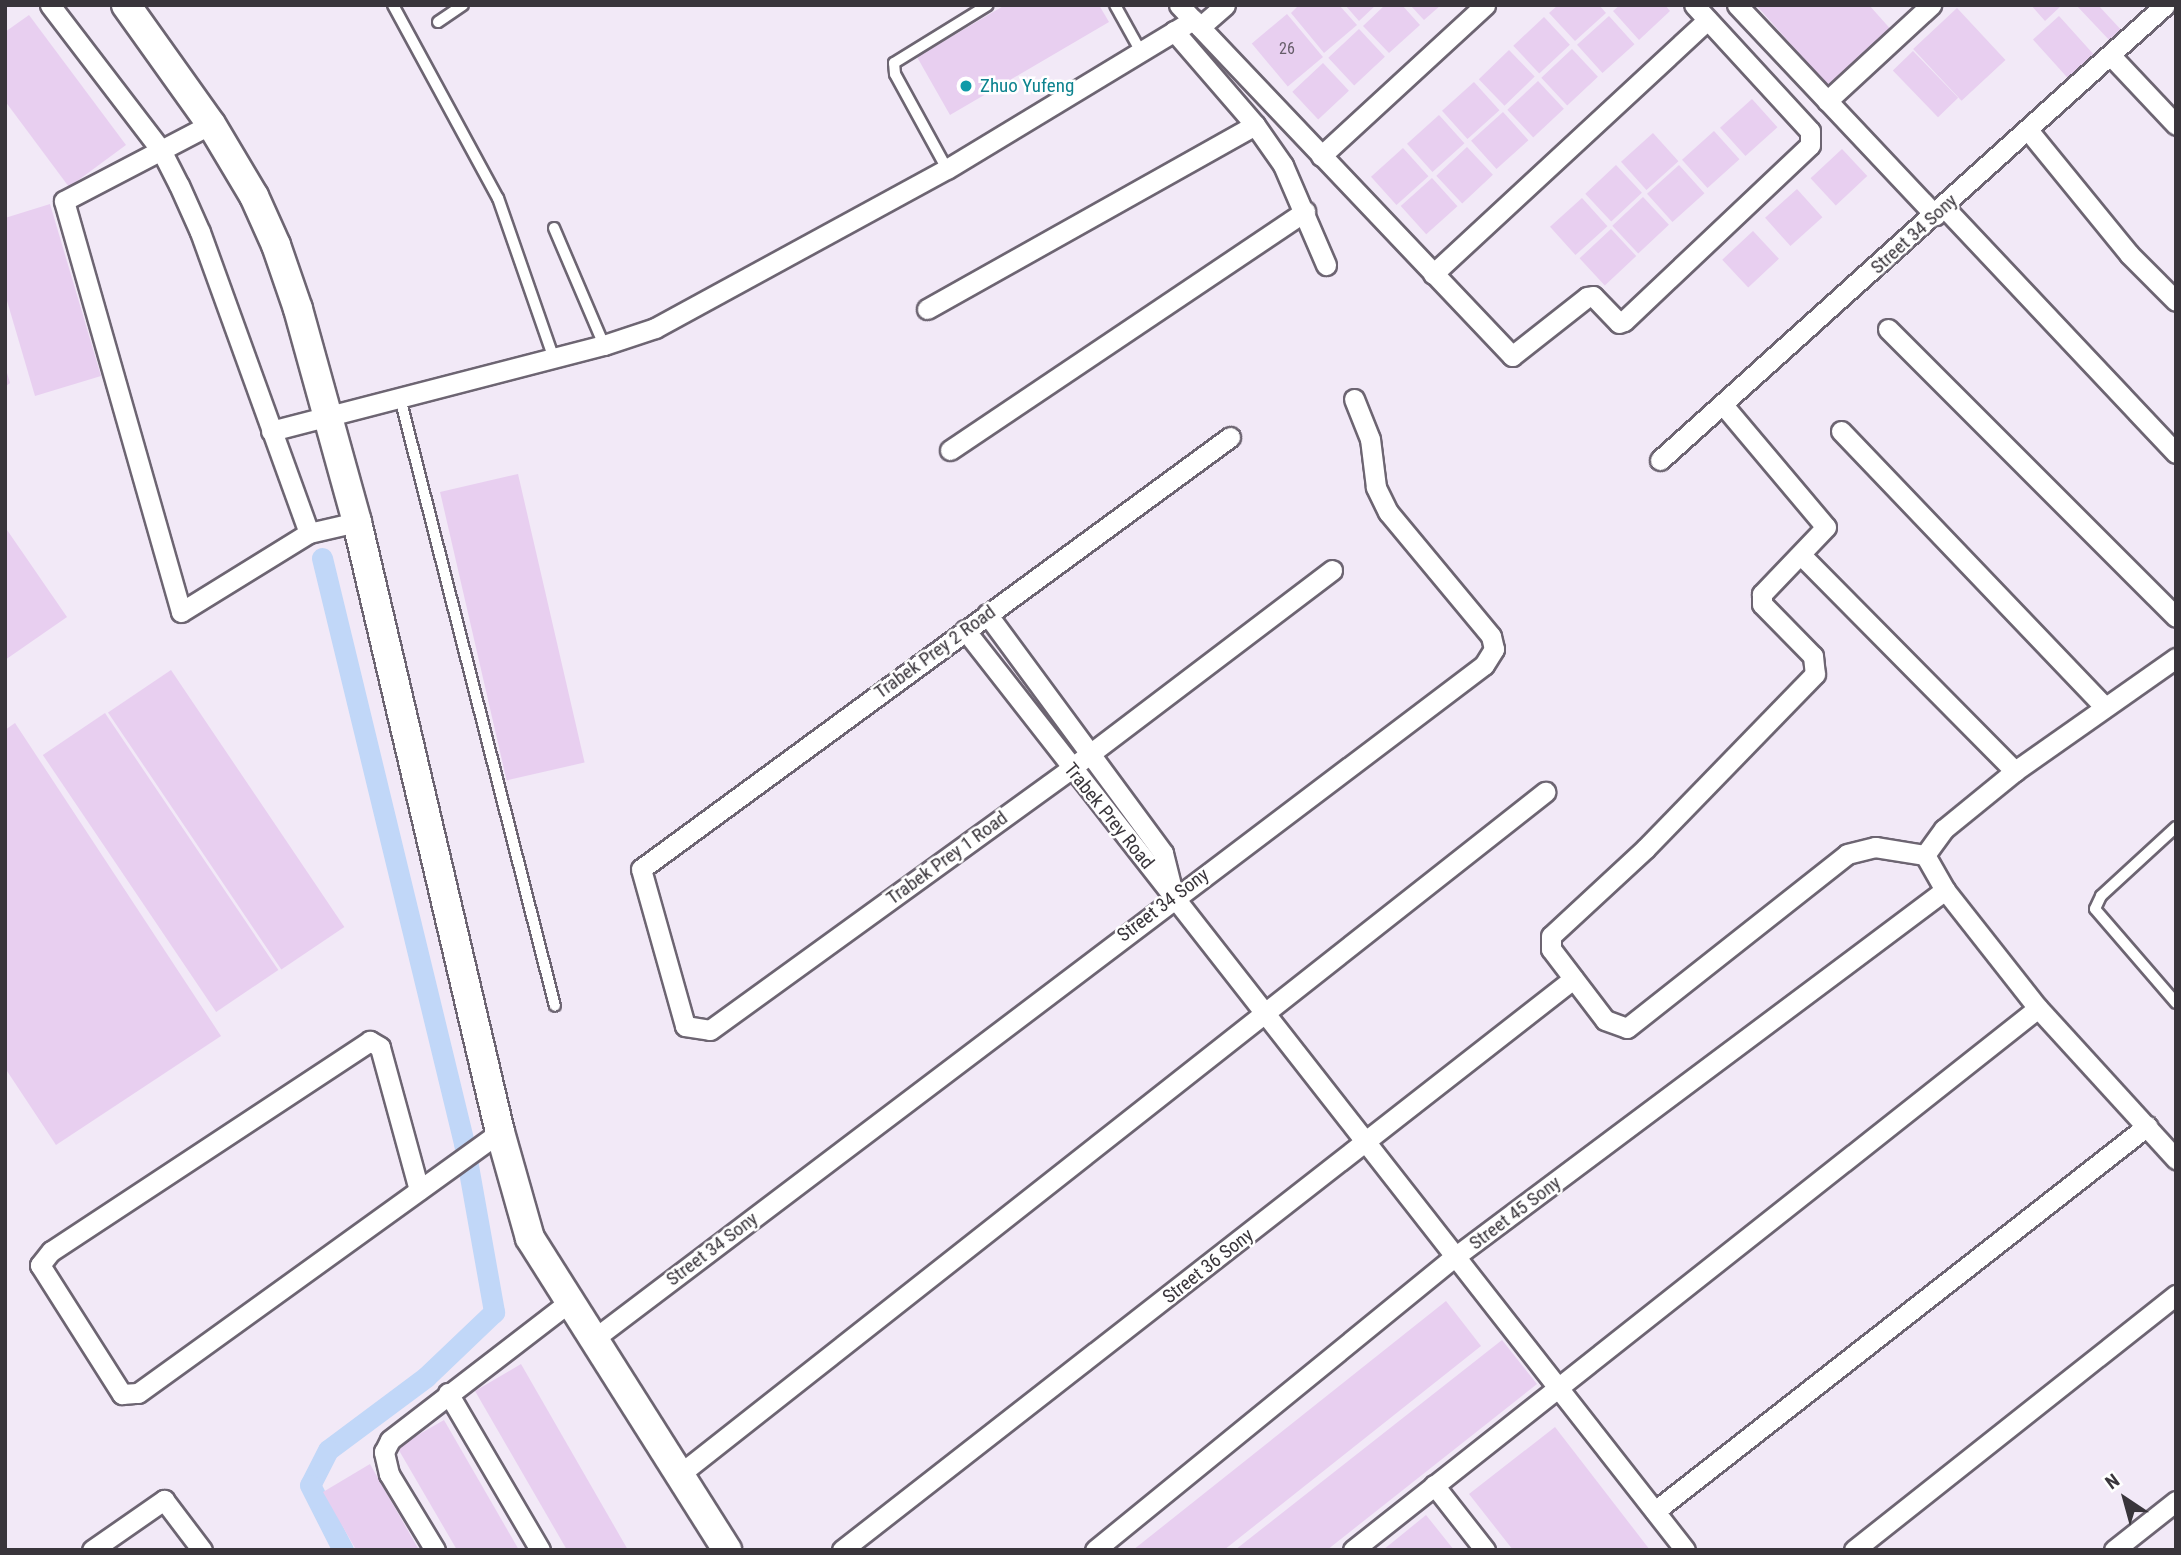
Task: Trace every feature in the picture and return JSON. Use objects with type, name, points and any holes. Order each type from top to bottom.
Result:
[{"type":"street","points":[[50,5],[161,150],[200,232],[309,533]]},
{"type":"street","points":[[126,5],[211,124],[276,245],[357,522],[494,1137],[530,1238],[727,1550]]},
{"type":"street","points":[[271,431],[554,359],[655,328],[947,169],[1174,32],[1186,13],[1224,5]]},
{"type":"street","points":[[1321,156],[1485,5]]},
{"type":"street","points":[[1737,5],[1827,101],[1940,211],[2176,453]]},
{"type":"street","points":[[1827,101],[1931,5]]},
{"type":"street","name":"Street 34 Sony","points":[[1660,460],[1724,406],[2112,57],[2165,5]]},
{"type":"street","points":[[1186,13],[1433,274],[1512,356],[1587,297],[1593,296],[1619,323],[1624,321],[1810,145],[1812,137],[1701,12],[1433,274]]},
{"type":"street","points":[[1174,32],[1255,125],[1283,166],[1305,211],[1326,265]]},
{"type":"street","points":[[2112,57],[2176,125]]},
{"type":"street","points":[[211,124],[64,201],[181,612],[309,533],[357,522]]},
{"type":"street","points":[[927,309],[1255,125]]},
{"type":"street","points":[[2028,130],[2129,254],[2176,301]]},
{"type":"street","points":[[950,450],[1305,211]]},
{"type":"street","points":[[1888,329],[2176,618]]},
{"type":"street","name":"Street 34 Sony","points":[[595,1338],[1174,896],[1484,665],[1494,649],[1491,636],[1388,512],[1376,487],[1370,439],[1354,399]]},
{"type":"street","points":[[1724,406],[1823,520],[1826,527],[1819,539],[1762,594],[1762,604],[1813,656],[1815,674],[1646,848],[1551,936],[1551,949],[1605,1020],[1627,1028],[1847,854],[1875,847],[1925,855]]},
{"type":"street","points":[[1841,431],[2105,708]]},
{"type":"street","name":"Trabek Prey 2 Road","points":[[641,870],[1230,437]]},
{"type":"street","points":[[1802,556],[2015,771]]},
{"type":"street","name":"Trabek Prey 1 Road","points":[[641,870],[685,1026],[710,1030],[1070,769],[1332,570]]},
{"type":"street","name":"Trabek Prey Road","points":[[987,614],[1163,853],[1174,896]]},
{"type":"street","name":"Trabek Prey Road","points":[[965,630],[1070,769],[1174,896]]},
{"type":"street","points":[[1925,855],[1944,829],[2015,771],[2176,658]]},
{"type":"street","points":[[680,1474],[1545,792]]},
{"type":"street","points":[[1925,855],[1945,890],[2038,1008],[2176,1159]]},
{"type":"street","name":"Street 45 Sony","points":[[1096,1550],[1456,1256],[1945,890]]},
{"type":"street","points":[[1174,896],[1685,1550]]},
{"type":"street","name":"Street 36 Sony","points":[[842,1550],[1368,1142],[1573,979]]},
{"type":"street","points":[[1353,1550],[2038,1008]]},
{"type":"street","points":[[425,1185],[380,1047],[370,1041],[51,1251],[40,1265],[122,1394],[138,1393],[494,1137]]},
{"type":"street","points":[[1655,1511],[2147,1126]]},
{"type":"street","points":[[1854,1550],[2176,1295]]},
{"type":"street","points":[[435,1550],[390,1474],[384,1452],[390,1440],[569,1301]]},
{"type":"street","points":[[448,1393],[540,1550]]},
{"type":"street","points":[[1434,1485],[1485,1550]]},
{"type":"street","points":[[92,1550],[164,1500],[202,1550]]},
{"type":"street","points":[[2114,1550],[2176,1501]]},
{"type":"lane","points":[[393,5],[498,198],[554,359]]},
{"type":"lane","points":[[438,22],[463,5]]},
{"type":"lane","points":[[947,169],[895,74],[894,63],[988,5]]},
{"type":"lane","points":[[1115,5],[1141,52]]},
{"type":"lane","points":[[554,228],[604,345]]},
{"type":"lane","points":[[400,398],[555,1006]]},
{"type":"lane","points":[[2176,827],[2101,896],[2095,909],[2176,1003]]},
{"type":"building","name":"Zhuo Yufeng","points":[[1005,5],[1099,5],[1109,22],[950,115],[917,57]]},
{"type":"building","points":[[1299,5],[1339,5],[1357,25],[1324,53],[1291,13]]},
{"type":"building","points":[[1345,5],[1376,5],[1359,21]]},
{"type":"building","points":[[1385,5],[1402,5],[1420,25],[1389,53],[1363,26]]},
{"type":"building","points":[[1410,5],[1441,5],[1424,20]]},
{"type":"building","points":[[1558,5],[1599,5],[1606,13],[1575,41],[1549,13]]},
{"type":"building","points":[[1620,5],[1665,5],[1670,11],[1639,40],[1613,11]]},
{"type":"building","points":[[1756,5],[1869,5],[1894,33],[1831,89]]},
{"type":"building","points":[[2031,5],[2062,5],[2045,21]]},
{"type":"building","points":[[2076,5],[2098,5],[2124,33],[2112,43]]},
{"type":"building","points":[[1957,8],[2005,60],[1962,101],[1913,49]]},
{"type":"building","points":[[1287,14],[1323,57],[1288,86],[1252,44]]},
{"type":"building","points":[[29,15],[126,145],[69,187],[5,101],[5,32]]},
{"type":"building","points":[[1609,16],[1634,44],[1602,73],[1577,45]]},
{"type":"building","points":[[2059,16],[2097,58],[2071,82],[2033,39]]},
{"type":"building","points":[[1544,17],[1570,45],[1539,73],[1513,46]]},
{"type":"building","points":[[1359,29],[1385,57],[1354,85],[1328,58]]},
{"type":"building","points":[[1572,49],[1598,77],[1567,105],[1541,78]]},
{"type":"building","points":[[1509,50],[1535,77],[1504,106],[1479,79]]},
{"type":"building","points":[[1913,51],[1958,98],[1938,117],[1893,70]]},
{"type":"building","points":[[1323,63],[1349,91],[1318,119],[1292,92]]},
{"type":"building","points":[[1538,81],[1564,109],[1533,137],[1507,110]]},
{"type":"building","points":[[1474,82],[1499,110],[1467,139],[1442,111]]},
{"type":"building","points":[[1752,99],[1777,127],[1745,156],[1720,128]]},
{"type":"building","points":[[1503,112],[1528,140],[1496,169],[1471,141]]},
{"type":"building","points":[[1439,115],[1464,143],[1432,172],[1407,144]]},
{"type":"building","points":[[1714,131],[1739,159],[1707,188],[1682,160]]},
{"type":"building","points":[[1653,133],[1678,161],[1646,190],[1621,162]]},
{"type":"building","points":[[1467,147],[1493,175],[1462,203],[1436,176]]},
{"type":"building","points":[[1403,148],[1428,176],[1396,205],[1371,177]]},
{"type":"building","points":[[1842,149],[1867,176],[1836,205],[1811,178]]},
{"type":"building","points":[[1616,165],[1642,193],[1611,221],[1585,194]]},
{"type":"building","points":[[1679,165],[1704,193],[1672,222],[1647,194]]},
{"type":"building","points":[[1432,178],[1457,206],[1426,234],[1401,206]]},
{"type":"building","points":[[1797,189],[1822,217],[1790,246],[1765,218]]},
{"type":"building","points":[[1643,197],[1669,225],[1638,253],[1612,226]]},
{"type":"building","points":[[1582,198],[1607,226],[1575,255],[1550,227]]},
{"type":"building","points":[[50,204],[101,376],[35,396],[5,294],[5,218]]},
{"type":"building","points":[[1611,229],[1636,256],[1605,285],[1580,258]]},
{"type":"building","points":[[1753,231],[1779,259],[1748,287],[1722,260]]},
{"type":"building","points":[[5,366],[10,383],[5,387]]},
{"type":"building","points":[[518,474],[585,762],[507,780],[440,492]]},
{"type":"building","points":[[5,527],[67,617],[5,660]]},
{"type":"building","points":[[171,670],[344,927],[281,970],[108,712]]},
{"type":"building","points":[[105,713],[278,970],[216,1012],[43,755]]},
{"type":"building","points":[[15,723],[221,1036],[56,1145],[5,1068],[5,730]]},
{"type":"building","points":[[1446,1301],[1481,1346],[1224,1550],[1133,1550]]},
{"type":"building","points":[[1502,1340],[1537,1384],[1327,1550],[1235,1550]]},
{"type":"building","points":[[521,1364],[628,1550],[567,1550],[475,1391]]},
{"type":"building","points":[[444,1420],[519,1550],[457,1550],[397,1447]]},
{"type":"building","points":[[1555,1427],[1650,1550],[1513,1550],[1469,1494]]},
{"type":"building","points":[[370,1464],[419,1550],[356,1550],[323,1492]]},
{"type":"building","points":[[1426,1515],[1454,1550],[1383,1550]]},
{"type":"waterway","points":[[322,558],[464,1143],[494,1312],[426,1377],[328,1450],[310,1485],[343,1550]]},
{"type":"place","name":"Zhuo Yufeng","points":[[966,86]]}]
